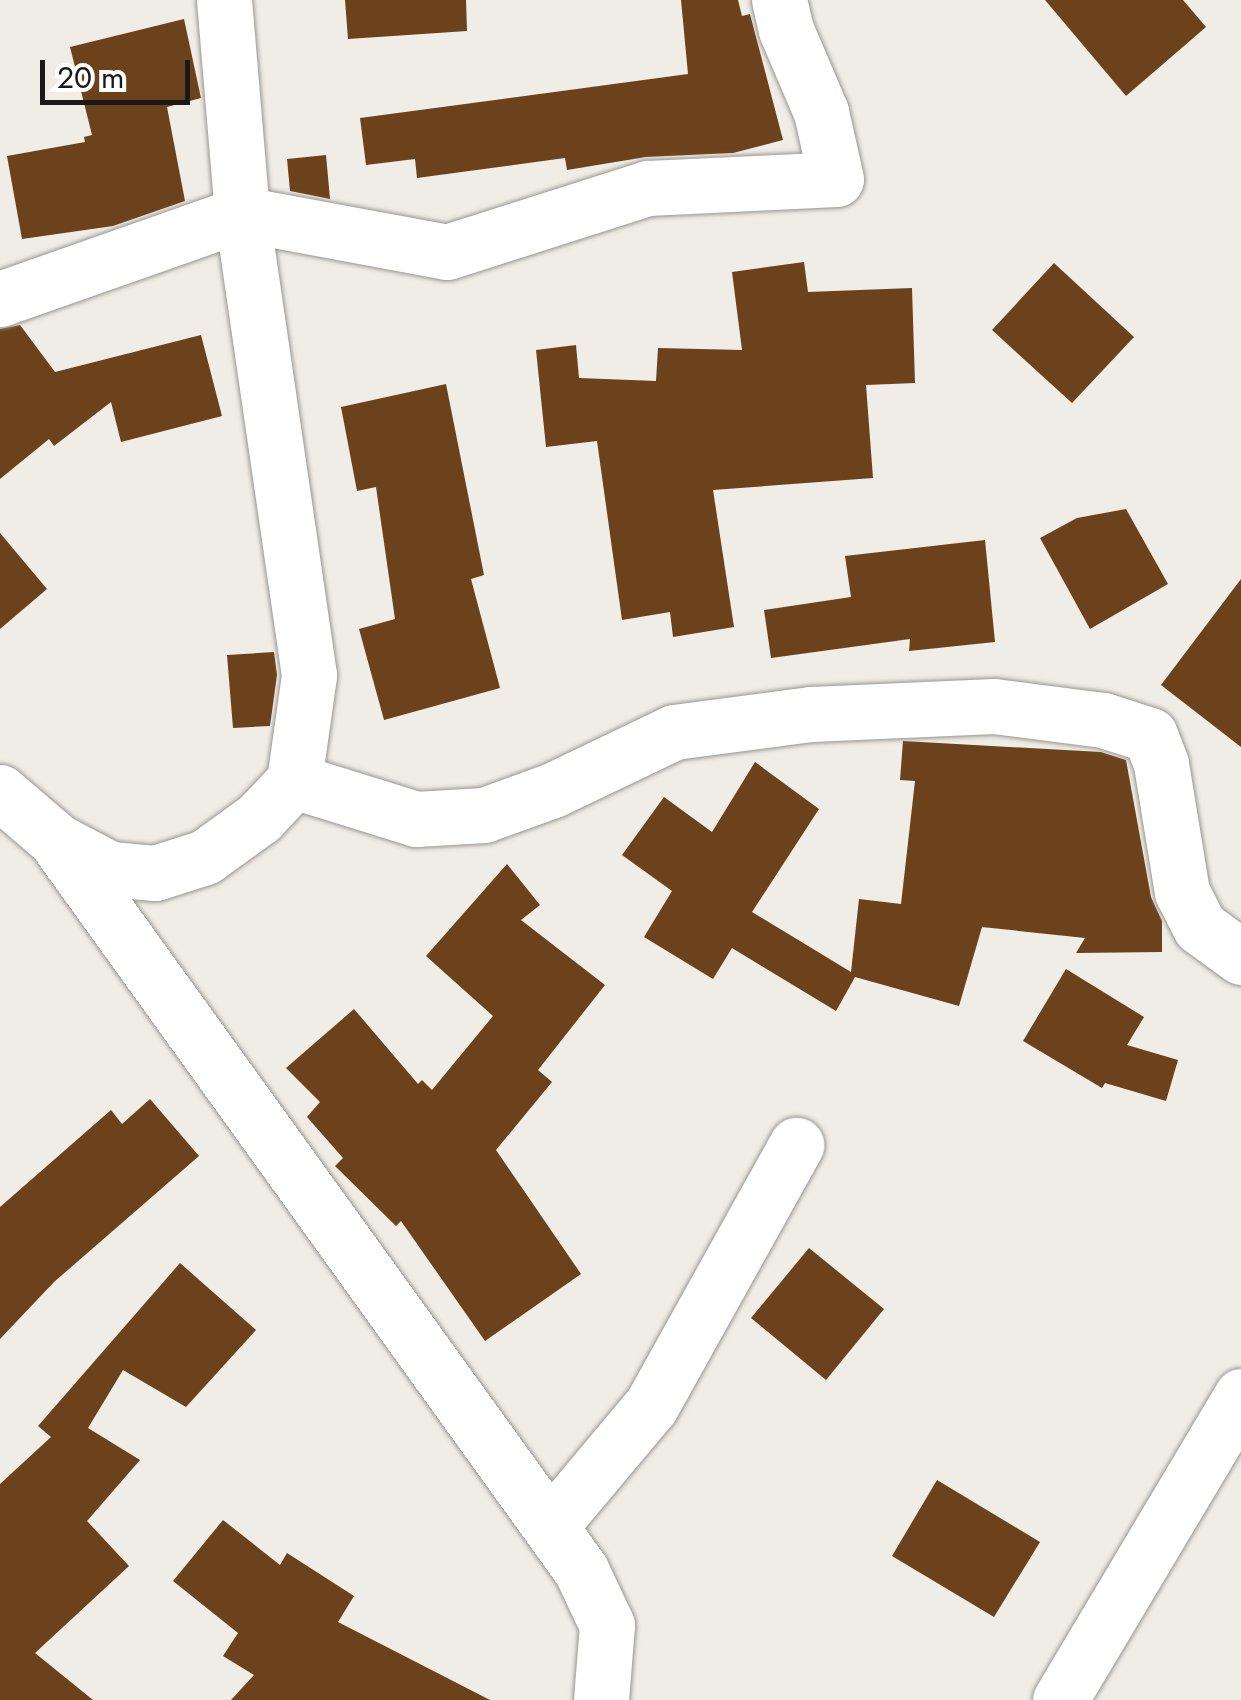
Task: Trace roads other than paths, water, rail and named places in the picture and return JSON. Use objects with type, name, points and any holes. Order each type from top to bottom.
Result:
[{"type":"street","points":[[0,792],[57,841],[110,869],[165,870],[204,857],[259,818],[294,781],[309,675],[242,214],[224,0]]},
{"type":"street","points":[[0,299],[242,214],[447,252],[648,188],[836,179],[822,112],[786,30],[780,0]]},
{"type":"street","points":[[294,781],[416,820],[484,815],[553,790],[674,732],[810,714],[994,706],[1103,720],[1150,735],[1161,764],[1182,892],[1200,927],[1241,957]]},
{"type":"street","points":[[57,841],[582,1570],[607,1625],[602,1700]]},
{"type":"street","points":[[150,971],[165,870]]},
{"type":"street","points":[[551,1525],[651,1406],[796,1144]]},
{"type":"street","points":[[1060,1700],[1241,1396]]}]
